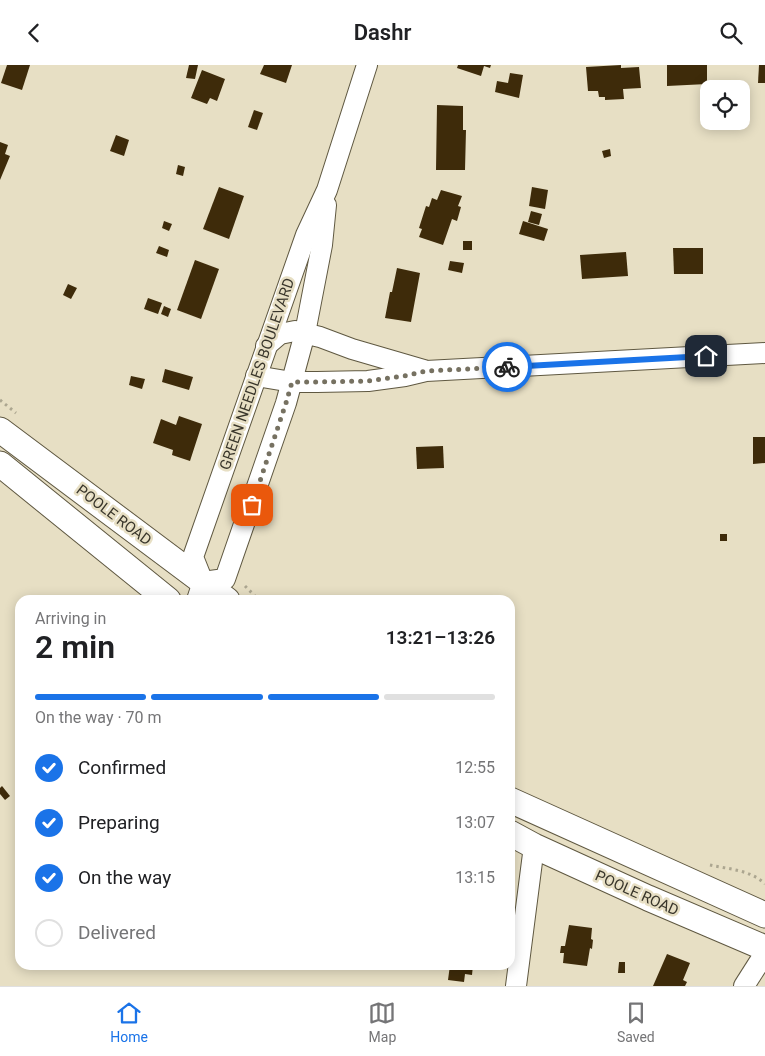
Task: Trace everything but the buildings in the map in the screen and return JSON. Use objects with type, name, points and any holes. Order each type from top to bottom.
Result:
[{"type":"main road","name":"POOLE ROAD","points":[[0,430],[200,591],[234,590]]},
{"type":"main road","name":"POOLE ROAD","points":[[0,464],[162,595]]},
{"type":"main road","points":[[515,802],[765,915]]},
{"type":"main road","name":"POOLE ROAD","points":[[515,836],[534,847],[765,948]]},
{"type":"street","name":"GREEN NEEDLES BOULEVARD","points":[[328,190],[322,245],[306,333],[286,403],[226,579],[200,591],[193,557],[306,235],[328,190],[367,65]]},
{"type":"street","points":[[266,346],[280,334],[295,331],[320,337],[352,349],[426,371]]},
{"type":"street","points":[[256,377],[292,382],[368,381],[426,371],[765,353]]},
{"type":"street","points":[[516,986],[534,847]]},
{"type":"street","points":[[744,986],[765,953]]},
{"type":"path","points":[[234,590],[246,595]]},
{"type":"way so far","points":[[252,505],[292,382],[368,381],[426,371],[507,367]]},
{"type":"route","points":[[507,367],[706,356]]}]
